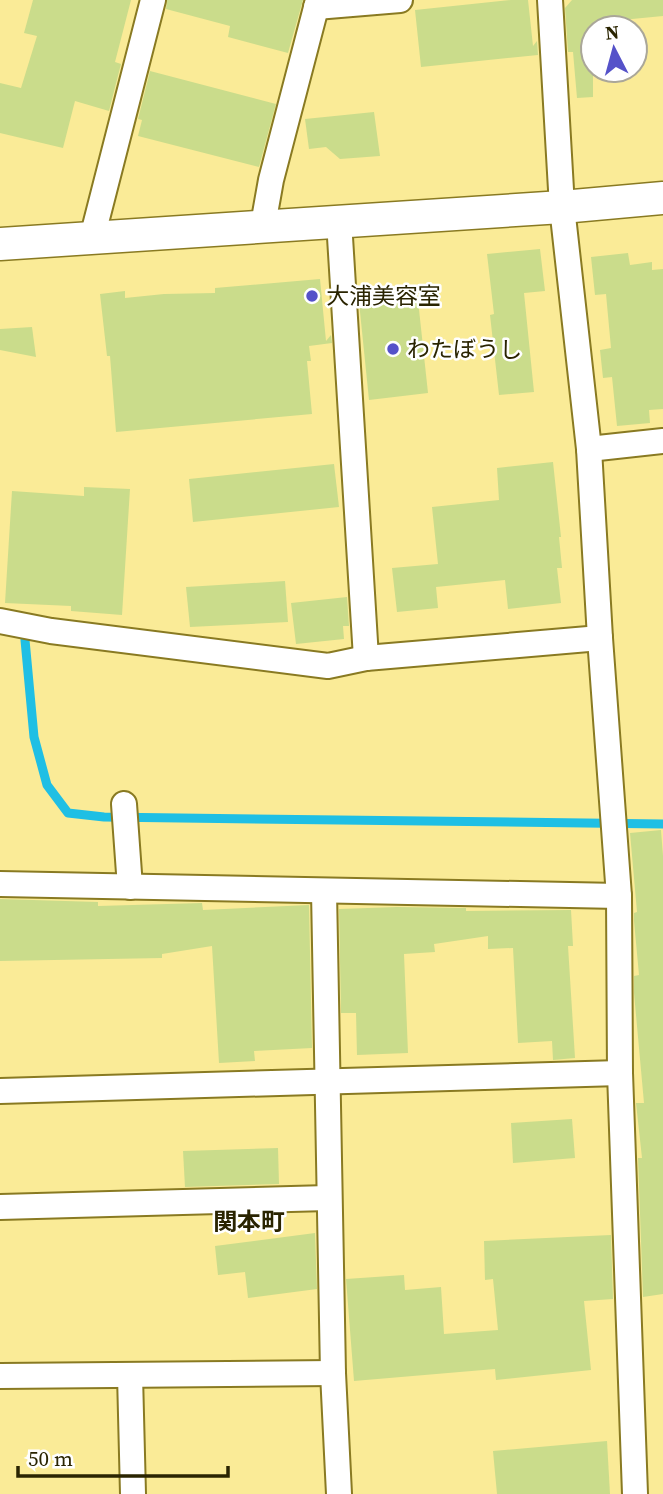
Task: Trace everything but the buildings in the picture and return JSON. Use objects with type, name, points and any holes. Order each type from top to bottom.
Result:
[{"type":"street","points":[[92,238],[153,0]]},
{"type":"street","points":[[263,225],[271,180],[317,4],[400,0]]},
{"type":"street","points":[[550,0],[562,206],[589,449],[619,896],[620,1073],[635,1494]]},
{"type":"street","points":[[0,244],[663,198]]},
{"type":"street","points":[[339,221],[366,658]]},
{"type":"street","points":[[589,449],[663,441]]},
{"type":"street","points":[[0,621],[78,635],[327,666],[366,658],[600,638]]},
{"type":"street","points":[[124,804],[130,887]]},
{"type":"street","points":[[0,884],[619,896]]},
{"type":"street","points":[[324,891],[332,1373],[339,1494]]},
{"type":"street","points":[[0,1091],[620,1073]]},
{"type":"street","points":[[0,1207],[328,1198]]},
{"type":"street","points":[[0,1376],[332,1373]]},
{"type":"street","points":[[130,1375],[134,1494]]},
{"type":"waterway","points":[[25,640],[34,737],[47,785],[68,813],[104,817],[663,824]]},
{"type":"place","name":"大浦美容室","points":[[312,296]]},
{"type":"place","name":"わたぼうし","points":[[393,349]]},
{"type":"district","name":"関本町","points":[[249,1221]]}]
